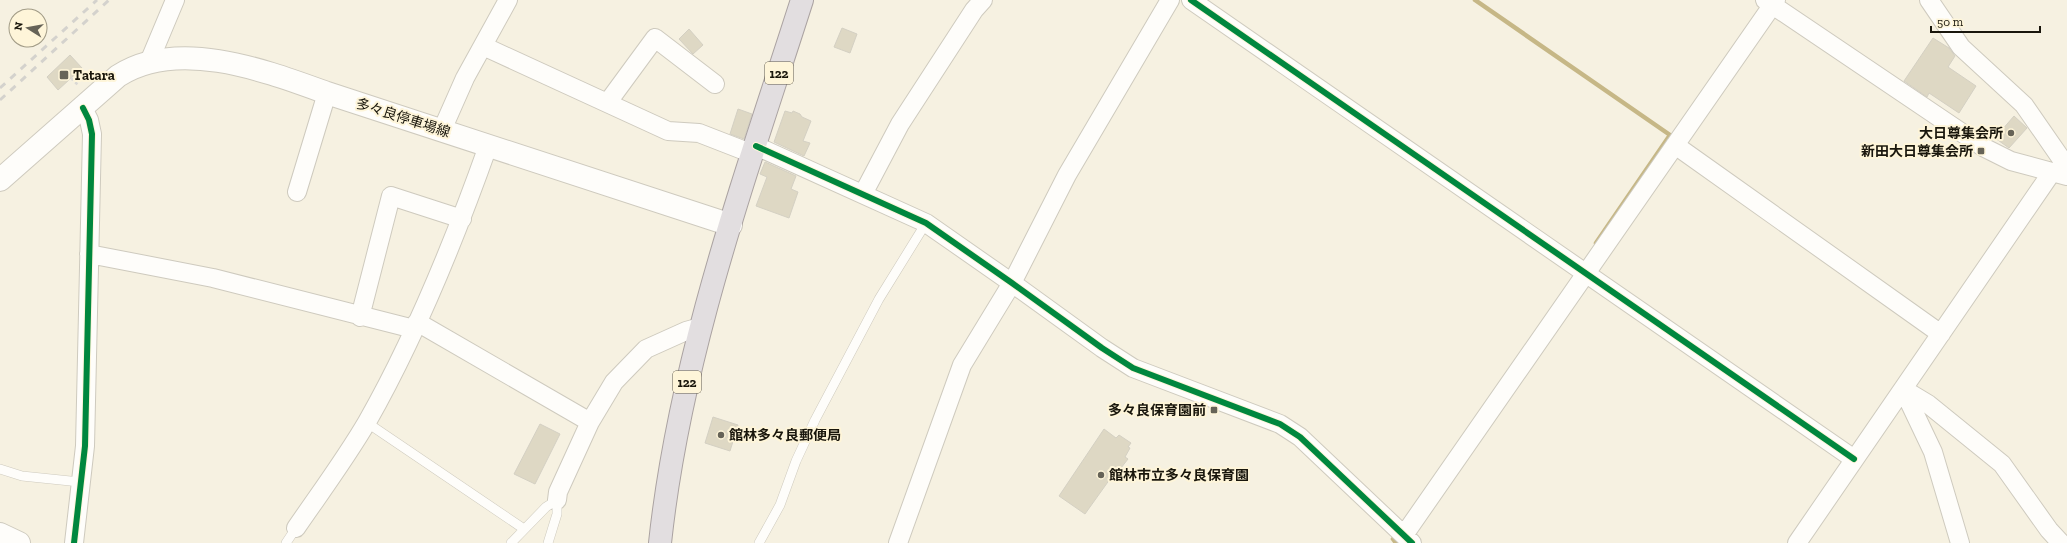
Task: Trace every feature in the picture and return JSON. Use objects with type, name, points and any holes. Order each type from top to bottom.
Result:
[{"type":"highway","name":"122","points":[[660,543],[679,419],[700,327],[755,150],[797,2]]},
{"type":"main road","name":"多々良停車場線","points":[[0,180],[118,76],[136,66],[149,62],[189,59],[227,62],[269,72],[327,93],[731,225]]},
{"type":"main road","points":[[0,534],[19,543]]},
{"type":"street","points":[[149,62],[175,0]]},
{"type":"street","points":[[442,130],[465,78],[508,0]]},
{"type":"street","points":[[863,194],[900,124],[962,28],[983,0]]},
{"type":"street","points":[[898,543],[962,365],[1012,283],[1067,175],[1170,0]]},
{"type":"street","points":[[1191,0],[1854,458]]},
{"type":"street","points":[[1929,0],[1961,47],[2024,105],[2062,172]]},
{"type":"street","points":[[484,46],[668,131],[699,133],[755,150],[863,194],[926,223],[1102,348],[1133,368],[1280,424],[1300,437],[1408,539],[1771,2],[1983,147],[2011,160],[2062,172]]},
{"type":"street","points":[[608,102],[655,38],[715,84]]},
{"type":"street","points":[[297,192],[327,93]]},
{"type":"street","points":[[74,543],[85,446],[92,134],[89,120],[83,108]]},
{"type":"street","points":[[1675,145],[1941,334]]},
{"type":"street","points":[[296,528],[366,422],[415,326],[462,219],[488,146]]},
{"type":"street","points":[[1797,543],[1854,458],[1941,334],[2062,172]]},
{"type":"street","points":[[360,317],[391,196],[462,219]]},
{"type":"street","points":[[89,254],[212,278],[360,317],[415,326],[590,422]]},
{"type":"street","points":[[557,500],[558,492],[590,422],[614,382],[646,349],[686,331],[700,327]]},
{"type":"street","points":[[1903,389],[1933,452],[1960,543]]},
{"type":"street","points":[[1903,389],[1928,404],[2002,464],[2049,530],[2061,543]]},
{"type":"lane","points":[[759,543],[780,505],[796,460],[836,380],[879,299],[926,223]]},
{"type":"lane","points":[[366,422],[524,529]]},
{"type":"lane","points":[[0,469],[22,476],[80,482]]},
{"type":"lane","points":[[511,543],[524,529],[557,500]]},
{"type":"lane","points":[[548,543],[557,514],[557,500]]},
{"type":"lane","points":[[286,543],[296,528]]},
{"type":"path","points":[[71,78],[78,85]]},
{"type":"building","points":[[842,28],[857,34],[850,53],[834,47]]},
{"type":"building","points":[[689,29],[703,45],[693,54],[679,39]]},
{"type":"building","points":[[1933,38],[1949,48],[1955,56],[1948,67],[1976,86],[1959,113],[1929,93],[1927,97],[1904,81]]},
{"type":"building","points":[[70,55],[82,68],[58,90],[47,77]]},
{"type":"building","points":[[738,109],[752,114],[744,139],[730,134]]},
{"type":"building","points":[[785,111],[792,113],[793,111],[811,121],[803,141],[810,143],[804,156],[774,142]]},
{"type":"building","name":"大日尊集会所","points":[[2014,116],[2027,128],[2009,148],[1995,138]]},
{"type":"building","points":[[765,162],[796,176],[791,189],[798,192],[789,218],[756,206],[767,177],[760,174]]},
{"type":"building","points":[[713,417],[738,425],[730,451],[705,443]]},
{"type":"building","points":[[540,424],[560,434],[535,484],[514,474]]},
{"type":"building","points":[[1104,429],[1116,438],[1119,435],[1131,443],[1125,457],[1128,459],[1117,473],[1115,472],[1085,514],[1059,496]]},
{"type":"waterway","points":[[1475,0],[1670,135],[1596,243]]},
{"type":"waterway","points":[[1393,539],[1396,543]]},
{"type":"railway","points":[[0,88],[97,0]]},
{"type":"railway","points":[[0,100],[109,0]]},
{"type":"cycle path","points":[[1191,0],[1854,459]]},
{"type":"cycle path","points":[[74,543],[85,446],[92,134],[89,120],[83,108]]},
{"type":"cycle path","points":[[756,146],[926,223],[1102,348],[1133,368],[1280,424],[1300,437],[1412,543]]},
{"type":"place","name":"Tatara","points":[[64,75]]},
{"type":"place","name":"大日尊集会所","points":[[2011,133]]},
{"type":"place","name":"新田大日尊集会所","points":[[1981,151]]},
{"type":"place","name":"多々良保育園前","points":[[1214,410]]},
{"type":"place","name":"館林多々良郵便局","points":[[721,435]]},
{"type":"place","name":"館林市立多々良保育園","points":[[1101,475]]}]
